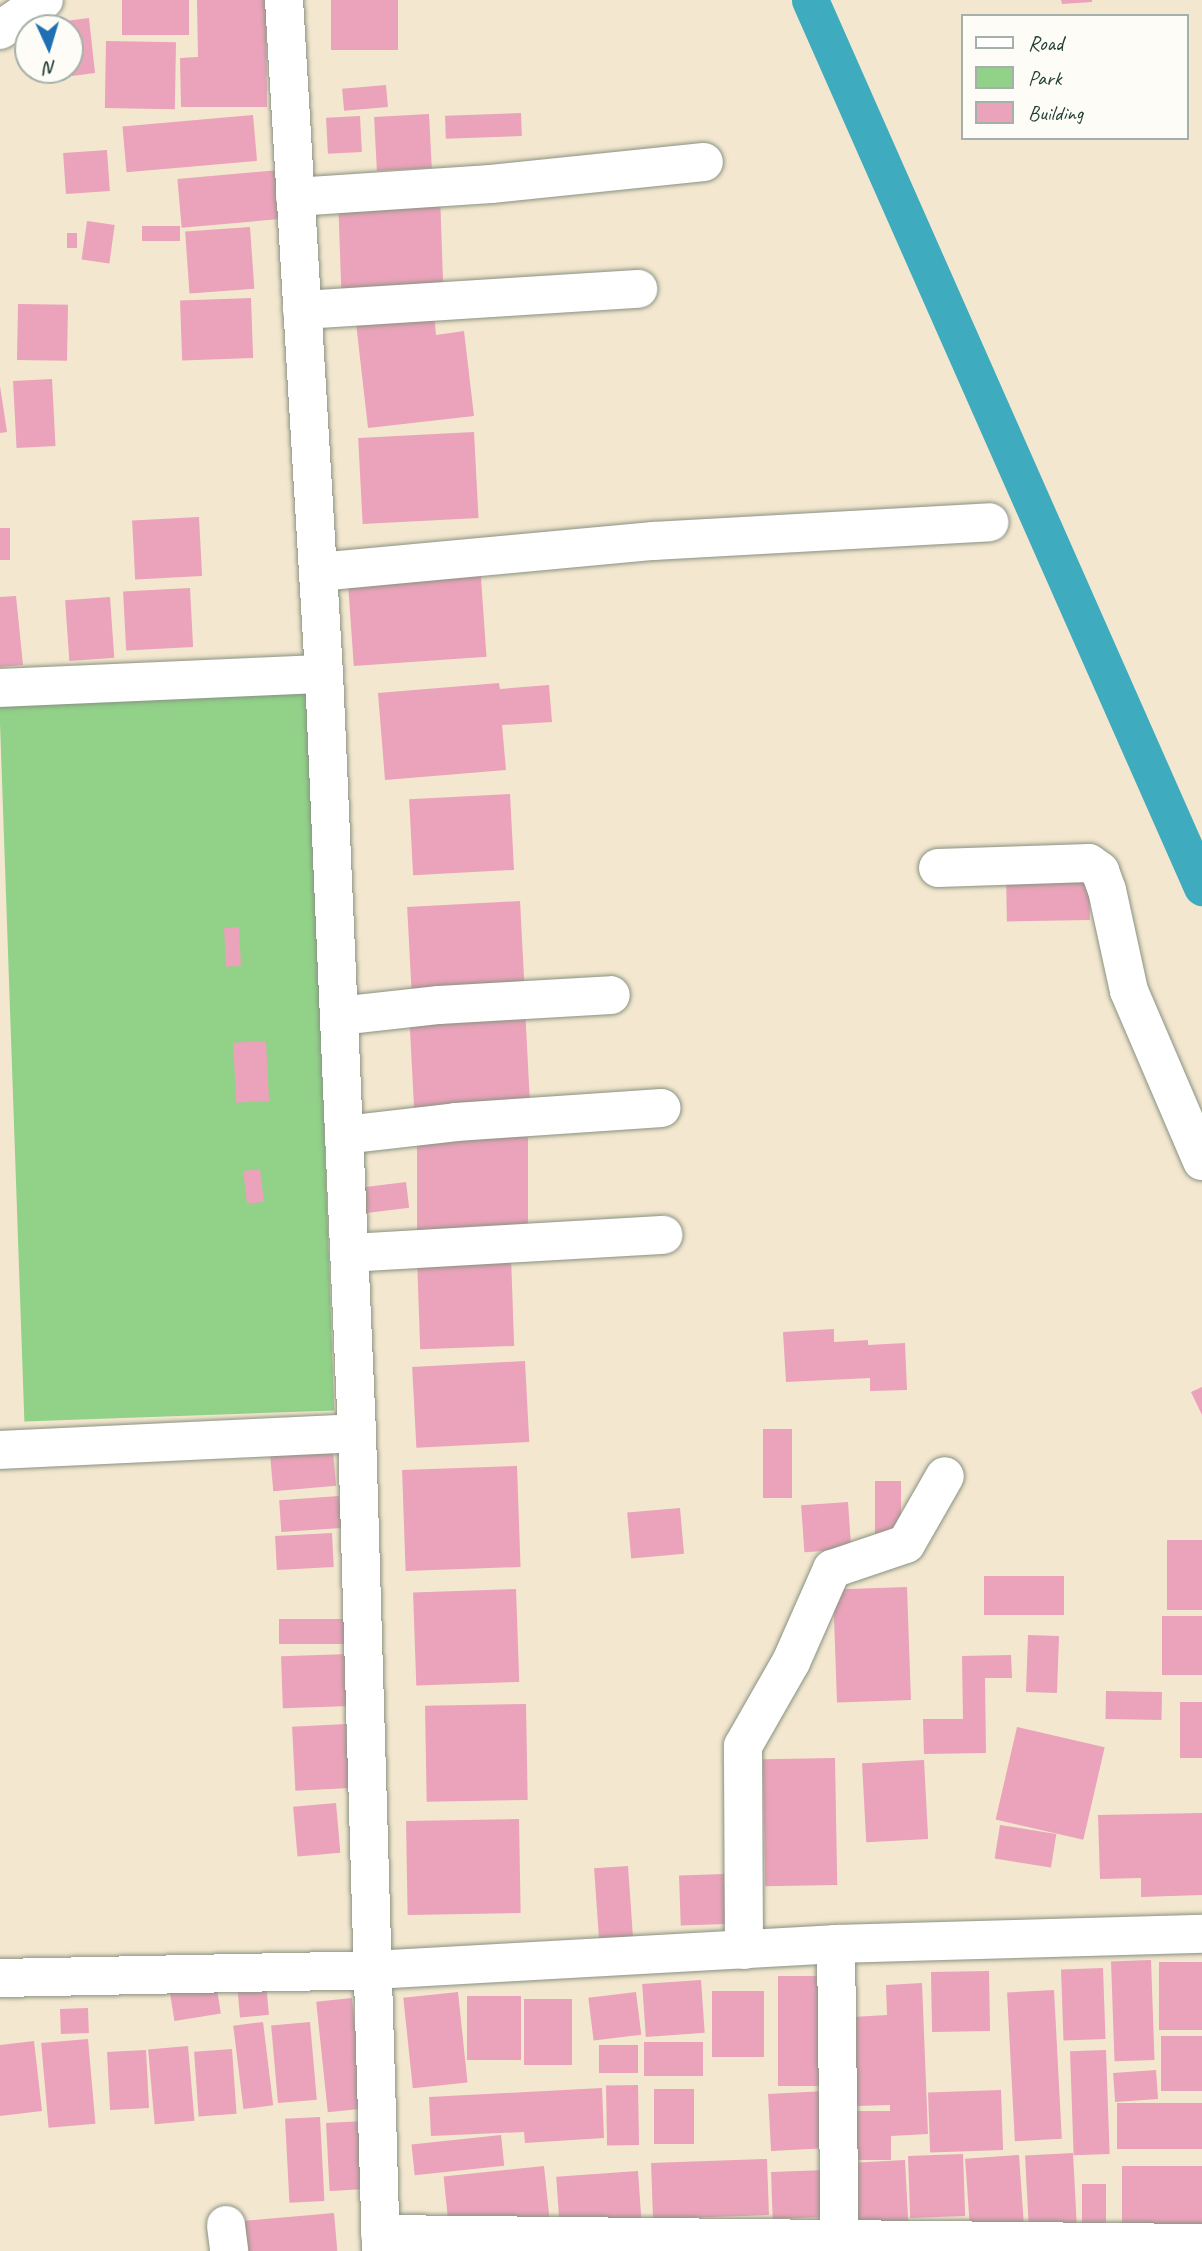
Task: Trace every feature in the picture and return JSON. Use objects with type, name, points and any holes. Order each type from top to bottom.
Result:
[{"type":"street","points":[[0,30],[44,0]]},
{"type":"street","points":[[284,0],[324,674],[358,1433],[380,2243],[839,2245],[1202,2242]]},
{"type":"street","points":[[295,197],[491,184],[704,162]]},
{"type":"street","points":[[302,310],[638,289]]},
{"type":"street","points":[[317,572],[654,541],[989,522]]},
{"type":"street","points":[[0,688],[324,674]]},
{"type":"street","points":[[938,868],[1089,863],[1100,871],[1107,890],[1129,991],[1202,1161]]},
{"type":"street","points":[[339,1016],[439,1005],[611,995]]},
{"type":"street","points":[[344,1135],[456,1122],[662,1108]]},
{"type":"street","points":[[349,1253],[663,1235]]},
{"type":"street","points":[[0,1450],[358,1433]]},
{"type":"street","points":[[744,1950],[743,1746],[791,1662],[832,1569],[906,1544],[945,1476]]},
{"type":"street","points":[[0,1978],[374,1970],[836,1944],[1202,1934]]},
{"type":"street","points":[[836,1944],[839,2245]]},
{"type":"green space","points":[[309,689],[334,1411],[24,1421],[0,700]]},
{"type":"building","points":[[122,0],[189,0],[189,35],[122,35]]},
{"type":"building","points":[[197,0],[266,0],[267,107],[181,107],[180,58],[198,57]]},
{"type":"building","points":[[331,0],[398,0],[398,50],[331,50]]},
{"type":"building","points":[[1061,0],[1092,0],[1092,2],[1062,4]]},
{"type":"building","points":[[89,18],[95,73],[84,74],[84,19]]},
{"type":"building","points":[[106,41],[176,42],[175,109],[105,108]]},
{"type":"building","points":[[386,85],[388,107],[344,111],[342,89]]},
{"type":"building","points":[[521,113],[522,136],[446,139],[445,116]]},
{"type":"building","points":[[429,114],[432,168],[377,171],[374,117]]},
{"type":"building","points":[[253,115],[257,161],[127,172],[122,126]]},
{"type":"building","points":[[360,116],[362,152],[328,154],[326,118]]},
{"type":"building","points":[[107,150],[110,191],[66,194],[63,153]]},
{"type":"building","points":[[279,170],[283,219],[182,228],[177,179]]},
{"type":"building","points":[[440,194],[443,287],[341,291],[338,198]]},
{"type":"building","points":[[87,221],[115,225],[109,264],[82,260]]},
{"type":"building","points":[[142,226],[180,226],[180,241],[142,241]]},
{"type":"building","points":[[250,227],[254,289],[189,293],[185,232]]},
{"type":"building","points":[[67,233],[77,233],[77,248],[67,248]]},
{"type":"building","points":[[251,298],[253,358],[182,360],[180,300]]},
{"type":"building","points":[[18,304],[68,305],[67,361],[17,360]]},
{"type":"building","points":[[434,314],[436,335],[464,331],[474,416],[368,428],[356,323]]},
{"type":"building","points":[[52,379],[56,446],[17,448],[13,381]]},
{"type":"building","points":[[0,386],[7,432],[0,433]]},
{"type":"building","points":[[474,432],[479,518],[363,524],[358,438]]},
{"type":"building","points":[[199,517],[202,576],[135,579],[132,521]]},
{"type":"building","points":[[0,528],[10,528],[10,560],[0,560]]},
{"type":"building","points":[[480,564],[486,657],[354,666],[347,573]]},
{"type":"building","points":[[190,588],[193,647],[126,650],[123,592]]},
{"type":"building","points":[[16,596],[23,665],[0,667],[0,597]]},
{"type":"building","points":[[110,597],[114,658],[69,661],[65,600]]},
{"type":"building","points":[[499,683],[500,689],[549,685],[552,722],[502,725],[506,770],[385,780],[378,693]]},
{"type":"building","points":[[510,794],[514,870],[413,875],[409,799]]},
{"type":"building","points":[[1089,870],[1090,920],[1007,921],[1006,871]]},
{"type":"building","points":[[520,901],[525,988],[412,994],[407,907]]},
{"type":"building","points":[[239,927],[241,966],[226,967],[224,928]]},
{"type":"building","points":[[525,1008],[530,1107],[414,1113],[409,1014]]},
{"type":"building","points":[[266,1041],[269,1101],[236,1103],[233,1043]]},
{"type":"building","points":[[417,1137],[528,1137],[528,1231],[417,1231]]},
{"type":"building","points":[[260,1169],[264,1202],[247,1204],[243,1171]]},
{"type":"building","points":[[406,1182],[409,1208],[361,1214],[357,1188]]},
{"type":"building","points":[[511,1256],[514,1346],[420,1349],[417,1259]]},
{"type":"building","points":[[834,1329],[834,1342],[868,1340],[868,1345],[905,1343],[907,1390],[870,1391],[870,1378],[786,1382],[783,1332]]},
{"type":"building","points":[[525,1361],[529,1442],[416,1448],[412,1367]]},
{"type":"building","points":[[1202,1387],[1202,1415],[1191,1392]]},
{"type":"building","points":[[763,1429],[792,1429],[792,1498],[763,1498]]},
{"type":"building","points":[[333,1451],[336,1486],[273,1491],[270,1456]]},
{"type":"building","points":[[517,1466],[521,1567],[406,1571],[402,1470]]},
{"type":"building","points":[[875,1481],[901,1481],[901,1537],[875,1537]]},
{"type":"building","points":[[339,1496],[341,1528],[281,1532],[279,1500]]},
{"type":"building","points":[[848,1502],[851,1549],[804,1552],[801,1505]]},
{"type":"building","points":[[680,1508],[684,1554],[631,1558],[627,1513]]},
{"type":"building","points":[[332,1533],[334,1567],[277,1570],[275,1536]]},
{"type":"building","points":[[1167,1540],[1202,1540],[1202,1610],[1167,1610]]},
{"type":"building","points":[[984,1576],[1064,1576],[1064,1615],[984,1615]]},
{"type":"building","points":[[907,1587],[911,1700],[837,1703],[833,1590]]},
{"type":"building","points":[[516,1589],[519,1682],[416,1686],[413,1593]]},
{"type":"building","points":[[1162,1616],[1202,1616],[1202,1675],[1162,1675]]},
{"type":"building","points":[[279,1619],[345,1619],[345,1644],[279,1644]]},
{"type":"building","points":[[1028,1635],[1059,1636],[1057,1693],[1026,1692]]},
{"type":"building","points":[[349,1654],[351,1706],[283,1708],[281,1656]]},
{"type":"building","points":[[1011,1655],[1012,1678],[985,1678],[986,1753],[924,1754],[923,1719],[963,1719],[962,1656]]},
{"type":"building","points":[[1106,1691],[1162,1692],[1162,1720],[1106,1719]]},
{"type":"building","points":[[1180,1702],[1202,1702],[1202,1758],[1180,1758]]},
{"type":"building","points":[[526,1704],[528,1800],[427,1802],[425,1706]]},
{"type":"building","points":[[346,1724],[349,1788],[295,1791],[292,1727]]},
{"type":"building","points":[[1017,1727],[1105,1747],[1083,1840],[996,1820]]},
{"type":"building","points":[[835,1758],[837,1885],[765,1886],[763,1759]]},
{"type":"building","points":[[924,1760],[928,1839],[866,1842],[862,1763]]},
{"type":"building","points":[[336,1803],[340,1853],[298,1857],[293,1807]]},
{"type":"building","points":[[1202,1813],[1202,1895],[1141,1897],[1141,1878],[1100,1879],[1098,1815]]},
{"type":"building","points":[[519,1819],[521,1913],[408,1915],[406,1821]]},
{"type":"building","points":[[1000,1825],[1056,1834],[1051,1867],[995,1859]]},
{"type":"building","points":[[628,1866],[633,1938],[599,1940],[594,1868]]},
{"type":"building","points":[[724,1874],[726,1924],[681,1926],[679,1876]]},
{"type":"building","points":[[1151,1960],[1154,2060],[1115,2061],[1111,1961]]},
{"type":"building","points":[[1159,1962],[1202,1962],[1202,2030],[1159,2030]]},
{"type":"building","points":[[1103,1968],[1105,2039],[1064,2040],[1061,1969]]},
{"type":"building","points":[[989,1971],[990,2031],[932,2032],[931,1972]]},
{"type":"building","points":[[778,1976],[827,1976],[827,2086],[778,2086]]},
{"type":"building","points":[[701,1980],[705,2033],[646,2037],[642,1984]]},
{"type":"building","points":[[266,1982],[269,2015],[240,2017],[237,1985]]},
{"type":"building","points":[[216,1983],[221,2014],[174,2021],[170,1990]]},
{"type":"building","points":[[922,1983],[928,2134],[891,2136],[891,2160],[847,2160],[846,2111],[890,2111],[890,2105],[857,2106],[853,2017],[887,2015],[886,1985]]},
{"type":"building","points":[[1054,1990],[1062,2139],[1015,2141],[1007,1992]]},
{"type":"building","points":[[712,1991],[764,1991],[764,2057],[712,2057]]},
{"type":"building","points":[[458,1992],[468,2083],[413,2088],[403,1998]]},
{"type":"building","points":[[636,1992],[641,2035],[594,2041],[588,1998]]},
{"type":"building","points":[[467,1996],[521,1996],[521,2060],[467,2060]]},
{"type":"building","points":[[352,1998],[364,2108],[328,2112],[316,2002]]},
{"type":"building","points":[[524,1999],[572,1999],[572,2065],[524,2065]]},
{"type":"building","points":[[88,2008],[89,2033],[61,2034],[60,2009]]},
{"type":"building","points":[[263,2022],[273,2105],[243,2109],[233,2026]]},
{"type":"building","points":[[310,2022],[317,2100],[278,2103],[271,2025]]},
{"type":"building","points":[[1161,2036],[1202,2036],[1202,2091],[1161,2091]]},
{"type":"building","points":[[88,2039],[95,2124],[49,2128],[41,2043]]},
{"type":"building","points":[[34,2041],[42,2111],[0,2116],[0,2045]]},
{"type":"building","points":[[644,2042],[703,2042],[703,2076],[644,2076]]},
{"type":"building","points":[[599,2045],[638,2045],[638,2073],[599,2073]]},
{"type":"building","points":[[188,2046],[195,2121],[155,2124],[148,2049]]},
{"type":"building","points":[[232,2049],[237,2114],[199,2116],[194,2052]]},
{"type":"building","points":[[146,2050],[149,2108],[110,2110],[107,2052]]},
{"type":"building","points":[[1106,2050],[1110,2154],[1074,2155],[1070,2051]]},
{"type":"building","points":[[1156,2070],[1158,2099],[1115,2102],[1113,2073]]},
{"type":"building","points":[[638,2085],[639,2145],[607,2146],[606,2086]]},
{"type":"building","points":[[602,2088],[604,2138],[525,2143],[524,2132],[431,2136],[429,2097]]},
{"type":"building","points":[[654,2089],[694,2089],[694,2144],[654,2144]]},
{"type":"building","points":[[1001,2090],[1003,2150],[930,2153],[928,2093]]},
{"type":"building","points":[[826,2091],[829,2148],[771,2151],[768,2094]]},
{"type":"building","points":[[1117,2103],[1202,2103],[1202,2149],[1117,2149]]},
{"type":"building","points":[[320,2117],[324,2201],[289,2203],[285,2119]]},
{"type":"building","points":[[364,2121],[368,2189],[330,2191],[326,2123]]},
{"type":"building","points":[[501,2135],[504,2166],[415,2175],[411,2144]]},
{"type":"building","points":[[1073,2153],[1077,2226],[1029,2228],[1025,2156]]},
{"type":"building","points":[[963,2154],[965,2216],[910,2218],[908,2156]]},
{"type":"building","points":[[1019,2155],[1024,2226],[970,2230],[965,2159]]},
{"type":"building","points":[[767,2159],[769,2215],[653,2219],[651,2163]]},
{"type":"building","points":[[905,2160],[909,2234],[854,2237],[850,2163]]},
{"type":"building","points":[[544,2166],[550,2219],[449,2229],[444,2177]]},
{"type":"building","points":[[1122,2166],[1202,2166],[1202,2230],[1122,2230]]},
{"type":"building","points":[[826,2170],[828,2217],[773,2219],[771,2172]]},
{"type":"building","points":[[638,2171],[642,2222],[560,2228],[556,2177]]},
{"type":"building","points":[[1082,2184],[1106,2184],[1106,2229],[1082,2229]]},
{"type":"building","points":[[334,2213],[337,2251],[244,2251],[241,2221]]},
{"type":"waterway","points":[[810,0],[1202,887]]}]
